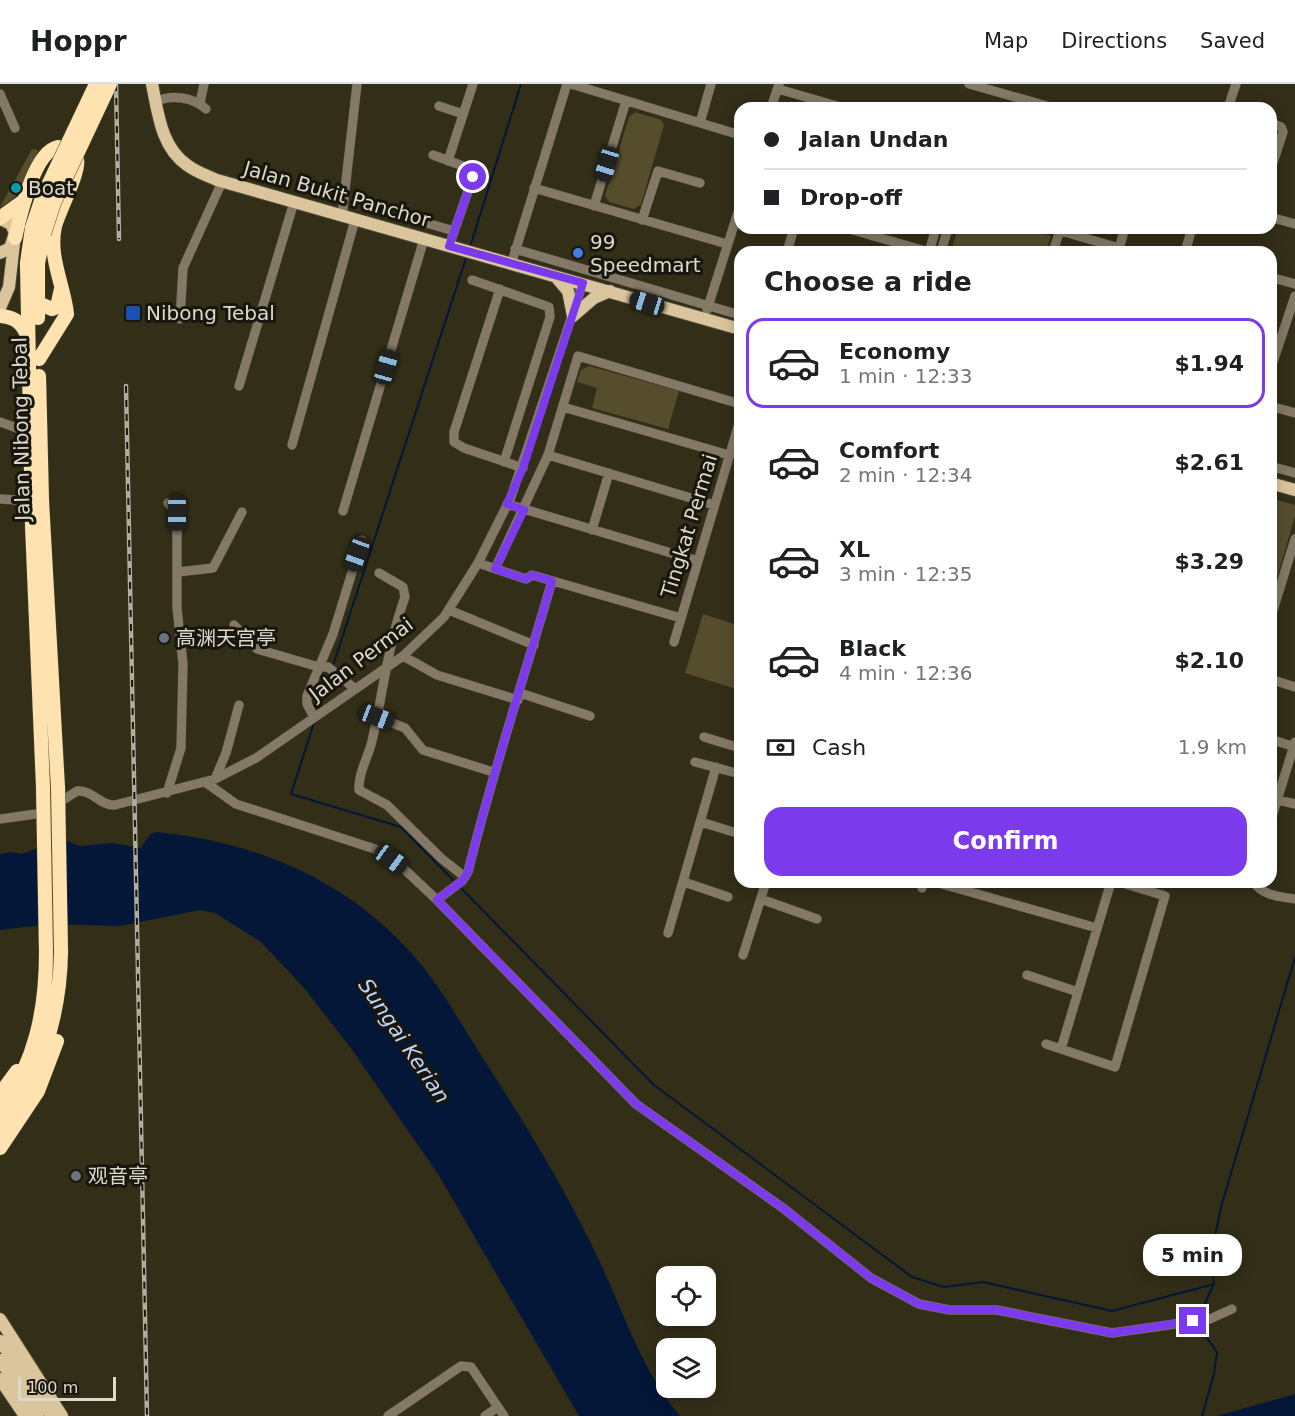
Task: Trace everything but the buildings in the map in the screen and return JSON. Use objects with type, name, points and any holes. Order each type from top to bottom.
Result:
[{"type":"highway","name":"Jalan Nibong Tebal","points":[[60,988],[62,952],[58,788],[42,501],[38,231],[42,198],[96,84]]},
{"type":"highway","name":"Jalan Nibong Tebal","points":[[35,1043],[44,1007],[46,953],[27,263],[38,231],[54,203],[110,84]]},
{"type":"highway","points":[[14,241],[32,181],[49,150],[58,147],[72,153],[77,160],[76,172],[62,202],[54,229],[53,249],[61,288],[66,298],[66,320],[39,360]]},
{"type":"highway","points":[[0,218],[25,200]]},
{"type":"highway","points":[[38,303],[44,308],[57,307],[61,288]]},
{"type":"highway","points":[[1,305],[6,310],[16,312],[28,292]]},
{"type":"highway","points":[[0,316],[10,317],[21,323],[31,345]]},
{"type":"highway","points":[[0,1130],[48,1039],[60,988]]},
{"type":"highway","points":[[0,1148],[28,1109],[49,1065],[61,1023],[60,988]]},
{"type":"highway","points":[[0,1111],[23,1087],[35,1043]]},
{"type":"highway","points":[[0,1094],[35,1043]]},
{"type":"main road","name":"Jalan Bukit Panchor","points":[[152,84],[155,102],[170,147],[186,165],[222,182],[734,328]]},
{"type":"main road","points":[[0,218],[11,225],[14,241],[9,286],[1,305]]},
{"type":"main road","points":[[0,253],[14,241]]},
{"type":"main road","points":[[555,276],[568,291],[573,316],[594,298],[610,291]]},
{"type":"main road","points":[[1277,485],[1295,490]]},
{"type":"main road","points":[[0,1319],[62,1416]]},
{"type":"main road","points":[[0,1341],[38,1416]]},
{"type":"main road","points":[[0,1360],[52,1416]]},
{"type":"main road","points":[[0,1379],[25,1416]]},
{"type":"street","points":[[155,102],[172,96],[203,106],[204,84]]},
{"type":"street","points":[[342,216],[357,84]]},
{"type":"street","points":[[448,161],[473,84]]},
{"type":"street","points":[[511,265],[569,84],[734,133]]},
{"type":"street","points":[[700,123],[711,84]]},
{"type":"street","points":[[969,84],[1025,102]]},
{"type":"street","points":[[1230,102],[1236,84]]},
{"type":"street","points":[[773,102],[778,86],[826,102]]},
{"type":"street","points":[[0,94],[15,128]]},
{"type":"street","points":[[594,206],[626,100]]},
{"type":"street","points":[[439,106],[463,114]]},
{"type":"street","points":[[1277,125],[1281,127],[1283,132],[1277,150]]},
{"type":"street","points":[[433,155],[471,169],[473,177],[449,246]]},
{"type":"street","points":[[642,220],[658,171],[700,183]]},
{"type":"street","points":[[180,319],[183,268],[222,182]]},
{"type":"street","points":[[534,188],[727,244]]},
{"type":"street","points":[[239,386],[294,202]]},
{"type":"street","points":[[292,446],[355,219]]},
{"type":"street","points":[[1277,219],[1295,224]]},
{"type":"street","points":[[423,222],[454,231]]},
{"type":"street","points":[[704,320],[734,224]]},
{"type":"street","points":[[867,234],[908,246]]},
{"type":"street","points":[[1070,234],[1107,246]]},
{"type":"street","points":[[344,511],[424,239]]},
{"type":"street","points":[[515,249],[734,313]]},
{"type":"street","points":[[1277,279],[1295,284]]},
{"type":"street","points":[[472,280],[549,307],[550,317],[504,462]]},
{"type":"street","name":"Jalan Permai","points":[[0,819],[43,813],[77,791],[92,794],[110,806],[215,779],[256,758],[403,656],[449,610],[478,563],[507,504],[523,468],[583,283]]},
{"type":"street","points":[[500,289],[454,432],[454,442],[464,448],[523,468]]},
{"type":"street","points":[[1277,337],[1295,296]]},
{"type":"street","points":[[495,569],[548,455],[578,356],[734,402]]},
{"type":"street","points":[[563,407],[729,455]]},
{"type":"street","points":[[1277,408],[1295,414]]},
{"type":"street","points":[[0,422],[31,433]]},
{"type":"street","name":"Tingkat Permai","points":[[674,642],[734,439]]},
{"type":"street","points":[[548,455],[714,505]]},
{"type":"street","points":[[1277,468],[1295,473]]},
{"type":"street","points":[[592,530],[609,473]]},
{"type":"street","points":[[0,499],[32,501]]},
{"type":"street","points":[[167,793],[182,748],[183,664],[177,608],[177,513],[168,502]]},
{"type":"street","points":[[507,504],[698,561]]},
{"type":"street","points":[[178,572],[213,568],[242,512]]},
{"type":"street","points":[[1277,597],[1295,539]]},
{"type":"street","points":[[314,717],[307,704],[308,696],[328,668],[333,634],[362,540]]},
{"type":"street","points":[[478,563],[526,579],[532,575],[681,618]]},
{"type":"street","points":[[379,573],[403,587],[405,597],[384,668],[384,685],[358,783],[359,790],[387,805],[463,879]]},
{"type":"street","points":[[440,898],[463,879],[493,772],[519,697],[552,581]]},
{"type":"street","points":[[449,610],[534,645]]},
{"type":"street","points":[[234,625],[257,649],[328,668],[354,688]]},
{"type":"street","points":[[403,656],[437,675],[590,716]]},
{"type":"street","points":[[1277,681],[1295,687]]},
{"type":"street","points":[[215,779],[226,753],[239,705]]},
{"type":"street","points":[[377,717],[405,728],[423,750],[493,772]]},
{"type":"street","points":[[704,737],[734,746]]},
{"type":"street","points":[[1277,741],[1295,745],[1277,791]]},
{"type":"street","points":[[695,762],[734,772]]},
{"type":"street","points":[[668,933],[716,767]]},
{"type":"street","points":[[205,782],[236,804],[378,850],[403,868],[440,898],[636,1104],[783,1208],[871,1278],[919,1304],[950,1310],[997,1310],[1112,1333],[1210,1319],[1232,1309]]},
{"type":"street","points":[[1277,800],[1295,804]]},
{"type":"street","points":[[700,822],[734,832]]},
{"type":"street","points":[[684,882],[728,897]]},
{"type":"street","points":[[743,955],[764,888]]},
{"type":"street","points":[[956,888],[1097,928]]},
{"type":"street","points":[[1061,1049],[1109,888]]},
{"type":"street","points":[[1046,1044],[1115,1067],[1165,896],[1139,888]]},
{"type":"street","points":[[1258,888],[1275,896],[1295,898]]},
{"type":"street","points":[[761,899],[817,919]]},
{"type":"street","points":[[1026,975],[1078,992]]},
{"type":"street","points":[[388,1416],[461,1366],[471,1367],[504,1416]]},
{"type":"street","points":[[485,1416],[498,1407]]},
{"type":"shaded area","points":[[635,112],[661,120],[664,125],[641,204],[634,209],[609,202],[605,196],[629,117]]},
{"type":"shaded area","points":[[32,149],[38,150],[25,183],[15,197],[0,207]]},
{"type":"shaded area","points":[[956,234],[1044,234],[1051,236],[1048,246],[953,246]]},
{"type":"shaded area","points":[[589,366],[679,391],[668,429],[592,408],[597,388],[577,382],[581,370]]},
{"type":"shaded area","points":[[1277,500],[1295,505],[1295,516],[1277,578]]},
{"type":"shaded area","points":[[703,614],[734,624],[734,688],[685,673]]},
{"type":"water","name":"Sungai Kerian","points":[[156,832],[195,837],[269,857],[304,872],[337,891],[398,938],[440,991],[516,1110],[572,1206],[597,1256],[643,1359],[656,1382],[656,1398],[666,1398],[680,1416],[579,1416],[438,1174],[350,1047],[305,989],[261,942],[215,913],[200,910],[120,926],[50,924],[0,930],[0,854],[11,852],[22,854],[61,839],[80,846],[113,843],[141,848],[150,834]]},
{"type":"water","points":[[1295,1394],[1295,1416],[1217,1416]]},
{"type":"waterway","points":[[470,247],[521,84]]},
{"type":"waterway","points":[[333,666],[467,255]]},
{"type":"waterway","points":[[319,709],[331,672]]},
{"type":"waterway","points":[[315,720],[291,794],[401,827],[455,882]]},
{"type":"waterway","points":[[459,886],[654,1085],[912,1277],[944,1287],[983,1282],[1112,1311],[1214,1284]]},
{"type":"waterway","points":[[1201,1312],[1214,1284],[1211,1255],[1221,1207],[1295,957]]},
{"type":"waterway","points":[[1202,1416],[1214,1374],[1217,1352],[1204,1334]]},
{"type":"railway","points":[[116,84],[119,239]]},
{"type":"railway","points":[[126,386],[147,1416]]},
{"type":"place","name":"Boat","points":[[16,188]]},
{"type":"place","name":"99 Speedmart","points":[[578,253]]},
{"type":"place","name":"Nibong Tebal","points":[[133,313]]},
{"type":"place","name":"高渊天宫亭","points":[[164,638]]},
{"type":"place","name":"观音亭","points":[[76,1176]]},
{"type":"route","points":[[473,177],[449,246],[511,265],[583,283],[523,468],[507,504],[524,510],[495,569],[526,579],[532,575],[552,581],[518,700],[503,738],[468,872],[462,881],[437,900],[636,1104],[783,1208],[871,1278],[919,1304],[950,1310],[997,1310],[1112,1333],[1193,1321]]}]
